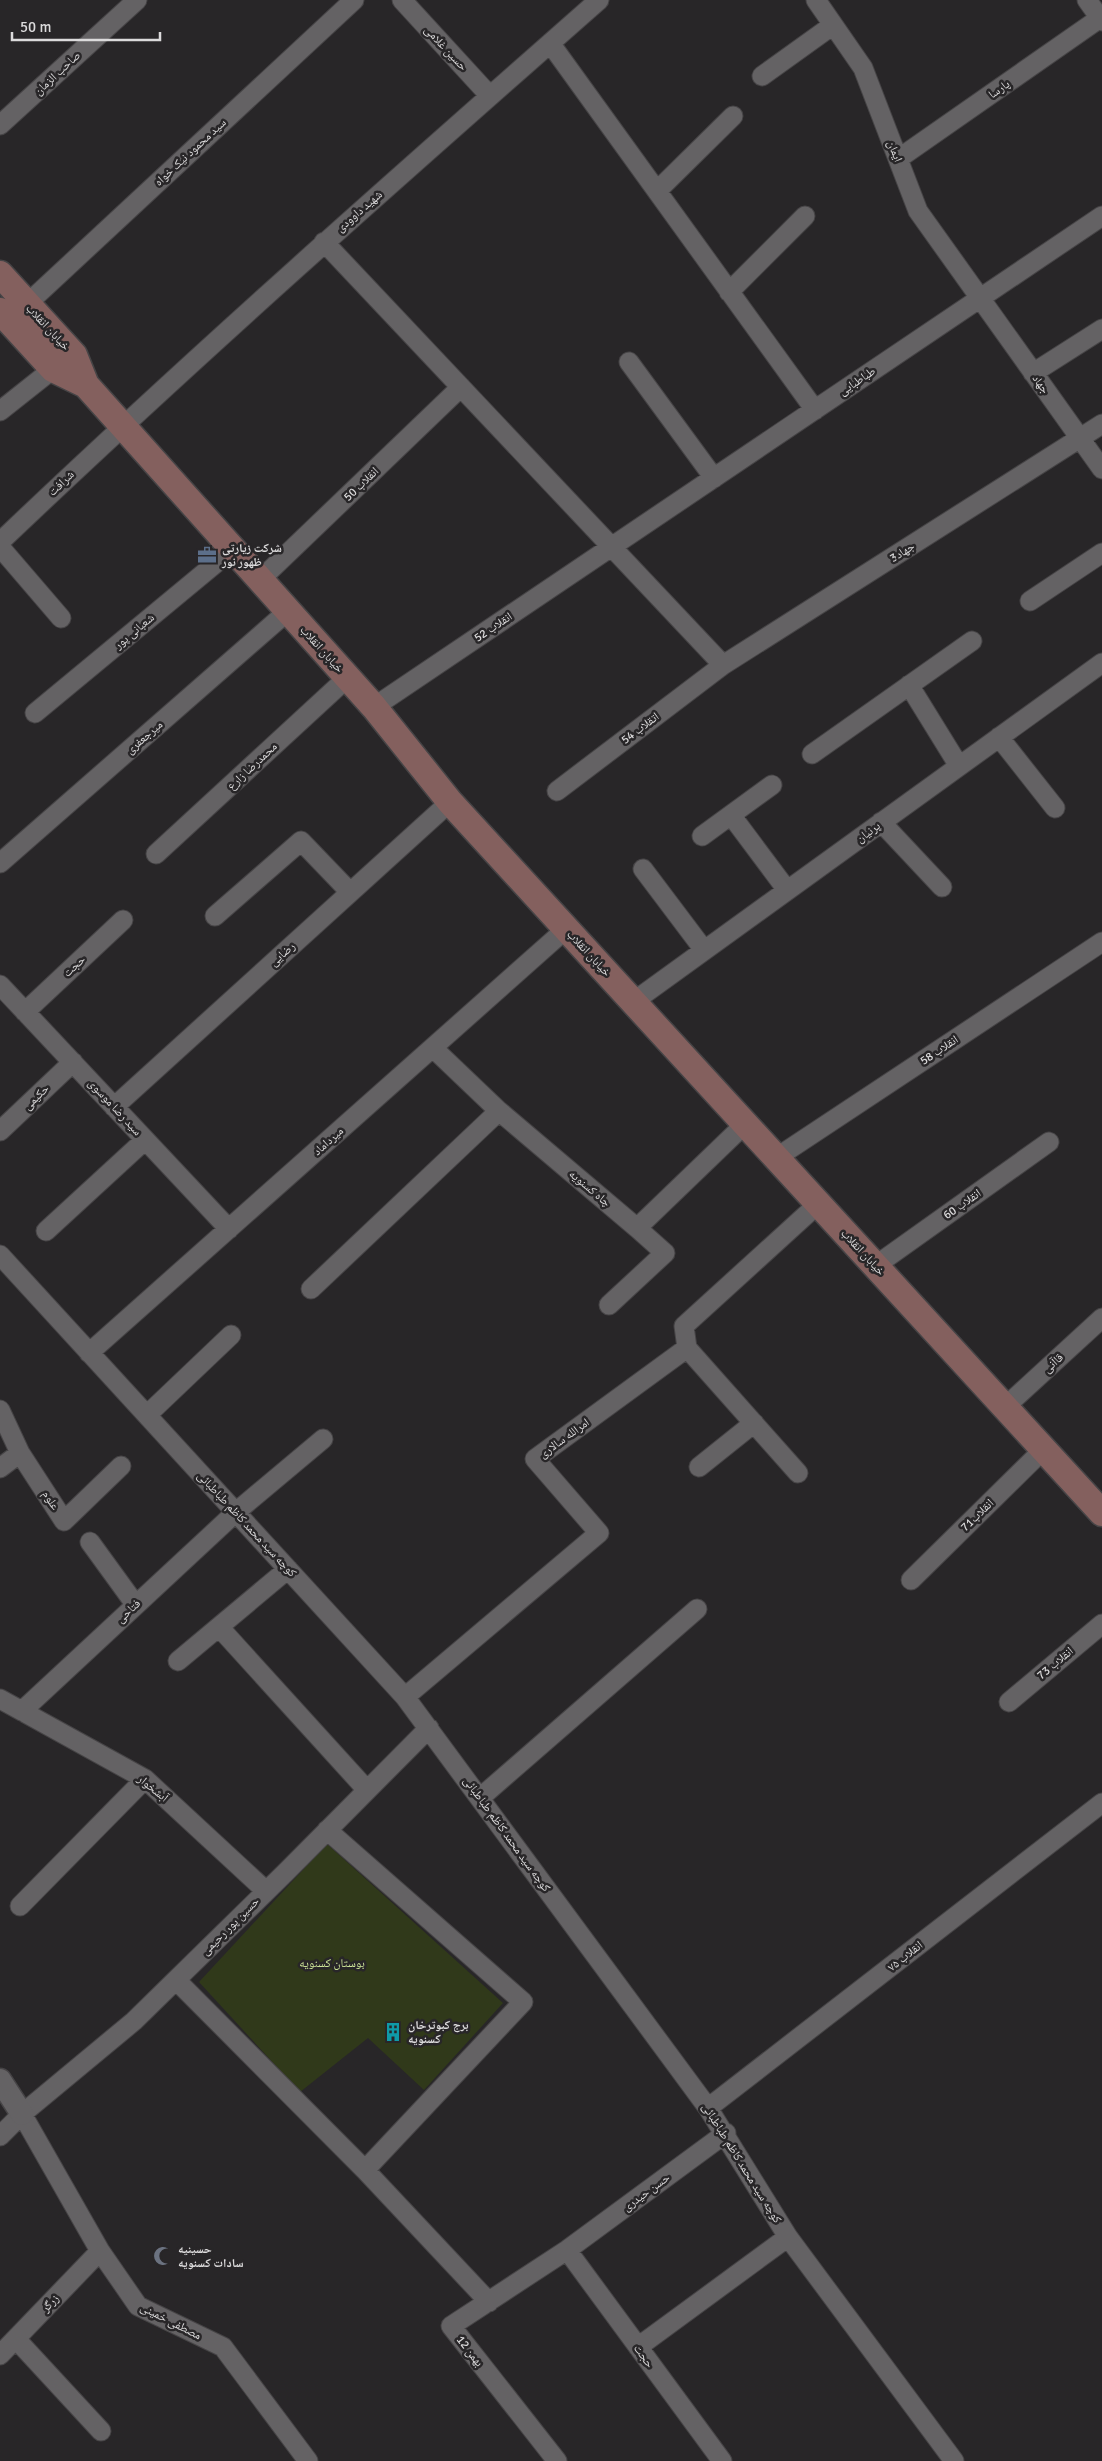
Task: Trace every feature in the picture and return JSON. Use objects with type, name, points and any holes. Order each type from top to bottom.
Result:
[{"type":"main road","name":"خیابان انقلاب","points":[[0,274],[9,313],[54,369],[86,385]]},
{"type":"main road","name":"خیابان انقلاب","points":[[9,313],[74,355],[86,385],[374,707],[450,802],[1102,1513]]},
{"type":"street","name":"صاحب الزمان","points":[[0,126],[137,0]]},
{"type":"street","name":"سید محمود نیک خواه","points":[[9,313],[354,0]]},
{"type":"street","name":"حسین غلامی","points":[[402,0],[490,96]]},
{"type":"street","name":"شهید داوودی","points":[[122,425],[324,242],[599,0]]},
{"type":"street","name":"ایمان","points":[[816,0],[863,68],[918,211],[980,298]]},
{"type":"street","points":[[1087,0],[1101,19]]},
{"type":"street","name":"پارسا","points":[[898,160],[1101,19]]},
{"type":"street","points":[[762,76],[833,25]]},
{"type":"street","points":[[550,43],[815,410]]},
{"type":"street","points":[[657,191],[732,116]]},
{"type":"street","points":[[729,292],[806,216]]},
{"type":"street","name":"طباطبایی","points":[[612,547],[1102,216]]},
{"type":"street","points":[[324,242],[723,665]]},
{"type":"street","name":"جهاد","points":[[980,298],[1102,469]]},
{"type":"street","points":[[1033,373],[1102,329]]},
{"type":"street","points":[[629,362],[714,478]]},
{"type":"street","points":[[0,411],[54,369]]},
{"type":"street","name":"انقلاب 50","points":[[260,580],[461,388]]},
{"type":"street","name":"جهاد3","points":[[723,665],[1102,424]]},
{"type":"street","name":"شرافت","points":[[0,542],[122,425]]},
{"type":"street","points":[[0,547],[61,618]]},
{"type":"street","name":"انقلاب 52","points":[[374,707],[612,547]]},
{"type":"street","name":"شعبانی پور","points":[[35,713],[233,549]]},
{"type":"street","points":[[1030,601],[1102,553]]},
{"type":"street","name":"میرجعفری","points":[[0,863],[288,611]]},
{"type":"street","points":[[812,754],[972,641]]},
{"type":"street","name":"پرنیان","points":[[634,1002],[1102,662]]},
{"type":"street","name":"اتقلاب 54","points":[[557,791],[723,665]]},
{"type":"street","name":"محمدرضا زارع","points":[[156,854],[347,678]]},
{"type":"street","points":[[909,685],[959,766]]},
{"type":"street","points":[[999,737],[1055,808]]},
{"type":"street","points":[[702,836],[772,785]]},
{"type":"street","name":"رضایی","points":[[114,1107],[450,802]]},
{"type":"street","points":[[731,815],[787,890]]},
{"type":"street","points":[[881,822],[942,888]]},
{"type":"street","points":[[215,916],[301,841],[350,892]]},
{"type":"street","points":[[643,869],[704,950]]},
{"type":"street","name":"حجت","points":[[25,1012],[123,920]]},
{"type":"street","name":"میرداماد","points":[[90,1353],[566,929]]},
{"type":"street","name":"انقلاب 58","points":[[776,1158],[1102,942]]},
{"type":"street","name":"سید رضا موسوی","points":[[0,985],[229,1229]]},
{"type":"street","name":"چاه کسنویه","points":[[433,1048],[499,1111],[665,1253],[609,1304]]},
{"type":"street","name":"حکیمی","points":[[0,1131],[72,1062]]},
{"type":"street","points":[[311,1289],[499,1111]]},
{"type":"street","points":[[637,1228],[745,1124]]},
{"type":"street","points":[[46,1231],[145,1140]]},
{"type":"street","name":"انقلاب 60","points":[[876,1266],[1049,1142]]},
{"type":"street","points":[[798,1473],[687,1348],[684,1326],[818,1204]]},
{"type":"street","name":"کوچه سید محمد کاظم طباطبائی","points":[[0,1255],[405,1697],[481,1797],[726,2133],[788,2237],[954,2461]]},
{"type":"street","name":"قاآنی","points":[[1005,1407],[1102,1318]]},
{"type":"street","points":[[147,1415],[231,1335]]},
{"type":"street","name":"امرالله سالاری","points":[[405,1697],[599,1533],[535,1459],[687,1348]]},
{"type":"street","name":"علوم","points":[[0,1410],[20,1453],[64,1521],[121,1466]]},
{"type":"street","points":[[699,1467],[754,1423]]},
{"type":"street","name":"فتاحی","points":[[22,1711],[236,1512],[323,1439]]},
{"type":"street","name":"انقلاب71","points":[[911,1580],[1044,1449]]},
{"type":"street","points":[[0,1468],[20,1453]]},
{"type":"street","points":[[90,1542],[135,1604]]},
{"type":"street","points":[[178,1661],[288,1569]]},
{"type":"street","points":[[481,1797],[697,1609]]},
{"type":"street","name":"انقلاب 73","points":[[1009,1702],[1102,1624]]},
{"type":"street","points":[[219,1627],[367,1790]]},
{"type":"street","name":"آبشخوار","points":[[0,1699],[145,1779],[266,1891]]},
{"type":"street","name":"حسین پور رحیمی","points":[[0,2136],[22,2114],[134,2021],[429,1728]]},
{"type":"street","points":[[20,1906],[145,1779]]},
{"type":"street","name":"انقلاب ۷۵","points":[[708,2108],[1102,1803]]},
{"type":"street","points":[[327,1830],[523,2002],[366,2170]]},
{"type":"street","points":[[176,1980],[366,2170],[489,2302]]},
{"type":"street","points":[[0,2080],[22,2114]]},
{"type":"street","name":"مصطفی خمینی","points":[[22,2114],[100,2251],[138,2306],[223,2347],[308,2461]]},
{"type":"street","name":"حسن حیدری","points":[[567,2250],[726,2133]]},
{"type":"street","points":[[638,2347],[788,2237]]},
{"type":"street","name":"حجت","points":[[567,2250],[722,2461]]},
{"type":"street","name":"12 بهمن","points":[[557,2461],[451,2326],[567,2250]]},
{"type":"street","name":"زرگر","points":[[0,2355],[100,2251]]},
{"type":"street","points":[[16,2338],[102,2430]]},
{"type":"green space","name":"بوستان کسنویه","points":[[327,1844],[503,2003],[424,2090],[368,2038],[300,2092],[199,1982]]},
{"type":"place","name":"شرکت زیارتی ظهور نور","points":[[207,555]]},
{"type":"place","name":"برج کبوترخان کسنویه","points":[[393,2032]]},
{"type":"place","name":"حسینیه سادات کسنویه","points":[[163,2256]]}]
